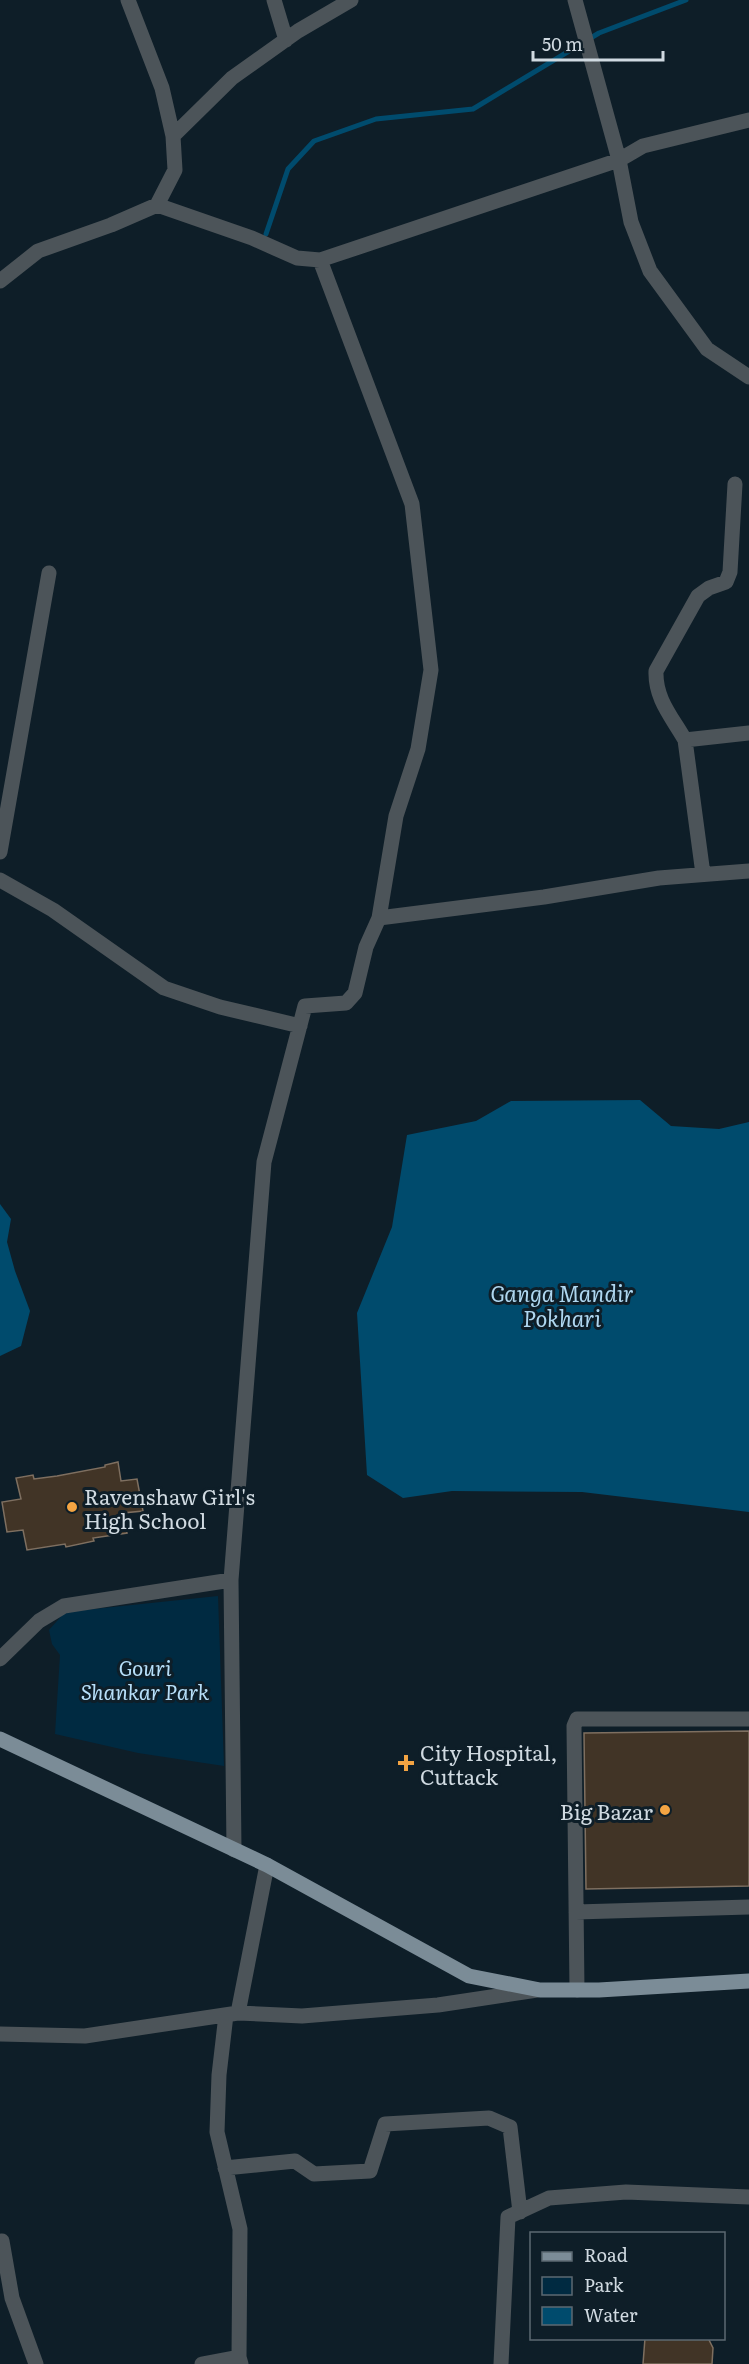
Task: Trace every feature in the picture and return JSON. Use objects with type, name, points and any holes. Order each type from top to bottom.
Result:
[{"type":"main road","points":[[0,1739],[267,1865],[469,1976],[540,1990],[749,1981]]},
{"type":"street","points":[[0,281],[38,251],[111,225],[157,205],[175,170],[172,136],[162,88],[128,0]]},
{"type":"street","points":[[274,0],[286,40]]},
{"type":"street","points":[[172,136],[232,78],[286,40],[351,0]]},
{"type":"street","points":[[575,0],[619,160],[631,222],[650,270],[707,349],[749,377]]},
{"type":"street","points":[[157,205],[252,238],[297,258],[320,260],[619,160],[643,146],[749,120]]},
{"type":"street","points":[[234,1850],[231,1580],[264,1162],[305,1006],[346,1003],[355,993],[366,947],[379,918],[396,816],[418,749],[431,670],[412,504],[320,260]]},
{"type":"street","points":[[703,874],[685,740],[663,707],[655,683],[656,671],[698,596],[709,588],[726,582],[730,572],[735,484]]},
{"type":"street","points":[[0,852],[49,573]]},
{"type":"street","points":[[685,740],[749,733]]},
{"type":"street","points":[[379,918],[544,897],[659,878],[749,871]]},
{"type":"street","points":[[0,880],[52,910],[164,988],[219,1007],[300,1026]]},
{"type":"street","points":[[0,1659],[39,1621],[64,1606],[231,1580]]},
{"type":"street","points":[[577,1990],[574,1726],[577,1719],[749,1719]]},
{"type":"street","points":[[202,2364],[240,2361],[240,2229],[217,2132],[219,2075],[267,1865]]},
{"type":"street","points":[[576,1912],[749,1907]]},
{"type":"street","points":[[0,2034],[85,2037],[232,2014],[302,2016],[438,2005],[540,1990]]},
{"type":"street","points":[[225,2168],[295,2161],[314,2174],[370,2171],[385,2124],[489,2118],[510,2127],[520,2212]]},
{"type":"street","points":[[501,2364],[508,2217],[549,2198],[626,2192],[749,2197]]},
{"type":"street","points":[[2,2241],[7,2307],[36,2364]]},
{"type":"green space","name":"Gouri Shankar Park","points":[[218,1596],[224,1766],[138,1753],[55,1734],[60,1655],[52,1644],[49,1630],[65,1612]]},
{"type":"water","name":"Ganga Mandir Pokhari","points":[[640,1100],[671,1126],[719,1129],[749,1122],[749,1512],[582,1492],[452,1491],[403,1498],[367,1475],[357,1313],[392,1227],[407,1135],[476,1121],[511,1101]]},
{"type":"water","points":[[0,1204],[11,1219],[7,1242],[30,1311],[21,1346],[0,1356]]},
{"type":"building","name":"Ravenshaw Girl's High School","points":[[118,1462],[121,1481],[137,1479],[143,1511],[123,1513],[127,1533],[93,1538],[94,1541],[66,1547],[65,1544],[27,1550],[23,1530],[7,1532],[2,1502],[21,1499],[16,1478],[33,1475],[34,1479],[57,1476],[105,1467],[105,1465]]},
{"type":"building","name":"Big Bazar","points":[[749,1731],[749,1886],[586,1889],[584,1733]]},
{"type":"building","points":[[645,2340],[709,2340],[713,2348],[712,2364],[643,2364]]},
{"type":"waterway","points":[[266,234],[288,169],[314,141],[376,119],[473,109],[599,33],[686,0]]},
{"type":"place","name":"Ravenshaw Girl's High School","points":[[72,1507]]},
{"type":"place","name":"City Hospital, Cuttack","points":[[406,1763]]},
{"type":"place","name":"Big Bazar","points":[[665,1810]]}]
